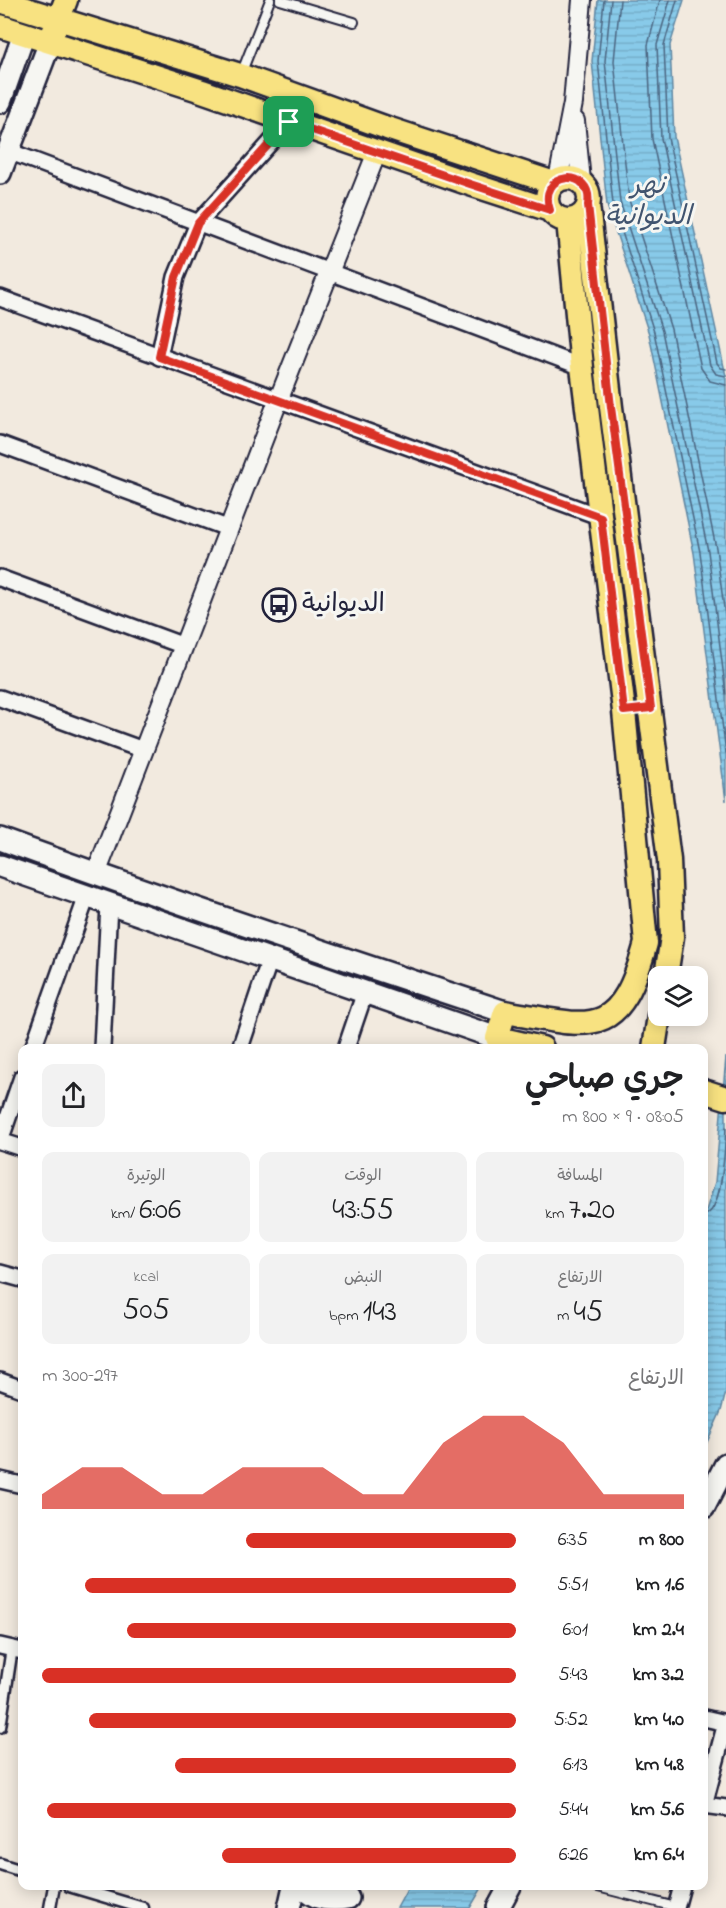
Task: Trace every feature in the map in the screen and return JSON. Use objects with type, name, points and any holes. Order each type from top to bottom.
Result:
[{"type":"main road","points":[[0,1],[62,10],[387,128],[556,182]]},
{"type":"main road","points":[[0,102],[34,5]]},
{"type":"main road","points":[[0,173],[62,10]]},
{"type":"main road","points":[[0,26],[202,91],[559,215],[581,216],[588,205]]},
{"type":"main road","points":[[0,839],[281,939],[505,1012],[572,1023],[602,1020],[617,1010],[637,975],[646,943],[624,711],[588,407],[559,215],[547,195],[556,182],[567,177],[581,182],[588,192],[611,407],[651,708],[672,893],[672,937],[668,966]]},
{"type":"main road","points":[[588,407],[611,407]]},
{"type":"main road","points":[[624,711],[651,708]]},
{"type":"main road","points":[[0,866],[365,992],[495,1043],[505,1012]]},
{"type":"main road","points":[[655,1044],[657,1026]]},
{"type":"main road","points":[[708,1092],[726,1098]]},
{"type":"main road","points":[[708,1499],[726,1464]]},
{"type":"main road","points":[[289,1908],[293,1890]]},
{"type":"main road","points":[[307,1890],[315,1897],[336,1900],[348,1897]]},
{"type":"main road","points":[[498,1908],[508,1890]]},
{"type":"street","points":[[556,182],[573,103],[582,0]]},
{"type":"street","points":[[573,103],[581,182]]},
{"type":"street","points":[[159,357],[176,277],[198,223],[289,122]]},
{"type":"street","points":[[8,152],[582,367]]},
{"type":"street","points":[[96,874],[278,401],[377,152]]},
{"type":"street","points":[[0,298],[601,517]]},
{"type":"street","points":[[0,444],[230,529]]},
{"type":"street","points":[[0,578],[183,646]]},
{"type":"street","points":[[0,698],[143,750]]},
{"type":"street","points":[[34,1044],[87,896]]},
{"type":"street","points":[[102,1044],[109,904]]},
{"type":"street","points":[[241,1044],[270,959]]},
{"type":"street","points":[[347,1044],[365,992]]},
{"type":"street","points":[[18,1089],[0,1141],[18,1147]]},
{"type":"street","points":[[0,1273],[18,1278]]},
{"type":"street","points":[[0,1382],[18,1388]]},
{"type":"street","points":[[0,1480],[18,1484]]},
{"type":"street","points":[[0,1727],[11,1648]]},
{"type":"street","points":[[708,1719],[726,1723],[708,1790]]},
{"type":"street","points":[[708,1806],[726,1808]]},
{"type":"street","points":[[0,1864],[18,1870]]},
{"type":"street","points":[[50,1908],[53,1890]]},
{"type":"street","points":[[82,1890],[142,1908]]},
{"type":"street","points":[[676,1908],[681,1890]]},
{"type":"lane","points":[[240,75],[270,0]]},
{"type":"lane","points":[[280,0],[354,22]]},
{"type":"lane","points":[[609,1890],[676,1908]]},
{"type":"water","name":"نهر الديوانية","points":[[598,0],[684,0],[670,45],[674,137],[726,376],[726,801],[694,553],[649,334],[607,205],[592,61]]},
{"type":"water","points":[[726,1057],[726,1392],[721,1411],[708,1440],[708,1204],[715,1182]]},
{"type":"water","points":[[407,1890],[481,1890],[470,1908],[397,1908]]},
{"type":"place","name":"الديوانية","points":[[279,605]]},
{"type":"route","points":[[289,122],[550,210],[547,195],[549,189],[558,180],[567,177],[574,178],[585,186],[589,198],[611,407],[651,708],[624,711],[601,517],[159,357],[176,277],[198,223],[289,122]]}]
